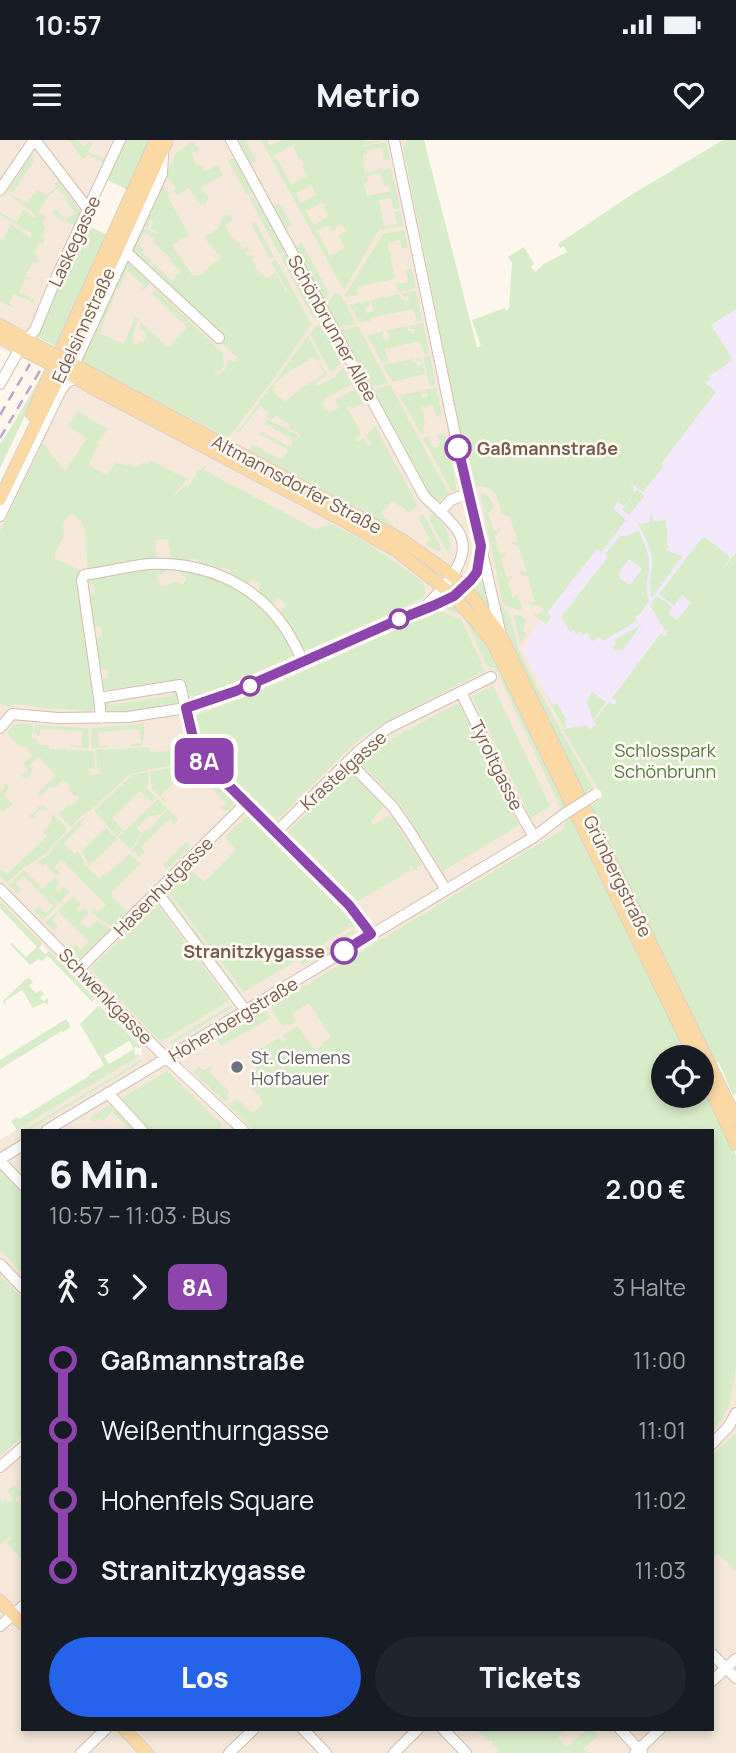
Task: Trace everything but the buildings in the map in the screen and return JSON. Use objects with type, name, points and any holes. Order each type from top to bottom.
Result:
[{"type":"main road","name":"Edelsinnstraße","points":[[0,480],[162,143]]},
{"type":"main road","name":"Edelsinnstraße","points":[[0,499],[70,354],[162,143]]},
{"type":"main road","points":[[0,326],[27,346],[72,370]]},
{"type":"main road","points":[[0,337],[27,346]]},
{"type":"main road","name":"Altmannsdorfer Straße","points":[[72,370],[402,540],[453,576],[459,592],[496,637]]},
{"type":"main road","name":"Altmannsdorfer Straße","points":[[72,370],[91,387],[397,551],[443,586],[459,592]]},
{"type":"main road","name":"Grünbergstraße","points":[[496,637],[689,1045]]},
{"type":"main road","name":"Grünbergstraße","points":[[496,637],[736,1119]]},
{"type":"main road","points":[[714,1097],[736,1144]]},
{"type":"main road","points":[[0,1601],[18,1610]]},
{"type":"main road","points":[[126,1731],[148,1753]]},
{"type":"street","points":[[0,190],[34,140],[88,209]]},
{"type":"street","name":"Laskegasse","points":[[0,384],[35,330],[120,140]]},
{"type":"street","name":"Schönbrunner Allee","points":[[231,140],[416,483],[424,496],[460,534],[460,562],[453,576],[422,610]]},
{"type":"street","points":[[394,140],[481,546],[496,637]]},
{"type":"street","name":"Edelsinnstraße","points":[[0,516],[72,370],[162,174],[162,143]]},
{"type":"street","points":[[125,251],[219,338]]},
{"type":"street","points":[[440,512],[451,500],[469,493]]},
{"type":"street","points":[[451,523],[464,520],[473,512]]},
{"type":"street","points":[[0,728],[12,714],[58,718],[128,717],[186,708],[236,691],[459,592],[477,572],[481,546]]},
{"type":"street","points":[[101,718],[82,579],[90,573],[147,564],[168,564],[203,569],[223,576],[259,599],[277,617],[303,661]]},
{"type":"street","name":"Krastelgasse","points":[[275,833],[348,761],[388,729],[491,677]]},
{"type":"street","points":[[99,698],[180,685],[197,752],[201,758],[349,905],[371,934]]},
{"type":"street","name":"Tyroltgasse","points":[[461,692],[531,832]]},
{"type":"street","points":[[348,761],[393,807],[446,890]]},
{"type":"street","name":"Hohenbergstraße","points":[[49,1129],[446,890],[531,832],[598,793]]},
{"type":"street","name":"Hasenhutgasse","points":[[79,969],[246,803]]},
{"type":"street","name":"Schwenkgasse","points":[[0,889],[167,1059],[242,1129]]},
{"type":"street","points":[[157,892],[246,1011]]},
{"type":"street","points":[[108,1093],[141,1129]]},
{"type":"street","points":[[226,1129],[234,1122]]},
{"type":"street","points":[[21,1146],[0,1160],[21,1183]]},
{"type":"street","points":[[0,1264],[21,1287]]},
{"type":"street","points":[[714,1442],[729,1426],[736,1413]]},
{"type":"street","points":[[0,1467],[21,1449]]},
{"type":"street","points":[[0,1626],[18,1610]]},
{"type":"street","points":[[714,1656],[736,1678]]},
{"type":"street","points":[[714,1679],[736,1659]]},
{"type":"street","points":[[81,1753],[104,1731]]},
{"type":"street","points":[[229,1753],[252,1731]]},
{"type":"street","points":[[305,1731],[326,1753]]},
{"type":"street","points":[[394,1753],[416,1731]]},
{"type":"street","points":[[445,1731],[466,1753]]},
{"type":"street","points":[[622,1731],[638,1752],[658,1731]]},
{"type":"shaded area","points":[[0,140],[125,140],[37,333],[22,359],[0,348]]},
{"type":"shaded area","points":[[164,140],[424,140],[544,617],[522,649],[604,798],[573,816],[659,1045],[651,1045],[651,1108],[709,1108],[736,1155],[736,1753],[0,1753],[0,1140],[141,1055],[142,1048],[0,901],[0,492]]},
{"type":"shaded area","points":[[736,309],[736,552],[607,719],[570,740],[522,649],[597,548],[590,527],[632,483],[643,492],[715,392],[706,383],[711,325]]},
{"type":"green space","points":[[69,140],[78,140],[84,147],[90,141],[92,144],[88,152],[106,159],[104,162],[88,155],[83,159]]},
{"type":"green space","points":[[125,140],[149,140],[128,190],[107,180]]},
{"type":"green space","points":[[237,140],[245,140],[257,162],[250,165]]},
{"type":"green space","points":[[261,140],[267,140],[270,146],[282,140],[386,140],[353,148],[386,142],[390,160],[384,160],[381,147],[367,150],[367,154],[363,155],[365,173],[391,168],[400,208],[394,210],[391,198],[379,200],[384,226],[397,224],[394,212],[400,211],[403,226],[382,230],[380,228],[344,290]],"holes":[[[293,145],[299,160],[304,164],[302,166],[307,176],[291,184],[273,156]],[[380,173],[384,186],[389,186],[391,191],[367,196],[364,184],[368,182],[367,176]],[[311,185],[316,195],[301,203],[296,193]],[[321,203],[326,205],[324,207],[329,216],[314,225],[306,211]],[[342,224],[346,231],[338,236],[345,248],[330,256],[317,231],[329,225],[332,231]]]},
{"type":"green space","points":[[407,140],[424,140],[477,348],[481,346],[472,320],[509,308],[512,263],[508,257],[524,247],[534,264],[531,267],[535,272],[545,263],[567,252],[564,246],[560,248],[558,244],[631,195],[723,140],[736,140],[736,309],[711,325],[732,358],[708,375],[711,378],[706,383],[716,392],[661,464],[663,467],[643,492],[632,484],[635,492],[624,506],[618,502],[613,508],[626,520],[602,552],[597,549],[547,613],[552,617],[546,624],[534,615],[543,611],[541,605],[531,606],[528,602],[535,602],[528,577],[520,574],[520,571],[527,573],[519,547],[511,541],[518,543],[510,517],[502,514],[494,492],[486,487],[472,488],[403,148]]},
{"type":"green space","points":[[193,141],[199,151],[192,153],[196,166],[200,164],[205,172],[218,165],[223,175],[201,188],[209,199],[201,206],[189,188],[177,195],[175,187],[166,176],[175,154]]},
{"type":"green space","points":[[34,152],[33,162],[13,193],[8,190]]},
{"type":"green space","points":[[235,156],[254,191],[247,195],[228,161]]},
{"type":"green space","points":[[58,181],[68,195],[65,197],[58,188],[47,197],[38,213],[46,217],[42,224],[45,226],[45,239],[43,244],[39,243],[34,253],[38,256],[38,263],[33,262],[25,276],[31,278],[26,278],[19,292],[35,300],[34,303],[14,294],[9,303],[13,308],[0,301],[0,240],[11,224],[30,238],[33,234],[0,215],[0,212],[16,221],[16,224],[23,209],[34,218],[36,216],[6,192],[27,203],[37,189],[46,195],[56,188],[54,184]]},
{"type":"green space","points":[[163,186],[189,235],[172,245],[193,276],[199,275],[221,258],[204,237],[218,229],[222,217],[230,214],[233,220],[226,225],[227,230],[236,243],[239,242],[242,249],[247,246],[249,250],[245,253],[247,257],[252,254],[254,258],[251,260],[257,266],[255,267],[259,274],[262,273],[266,278],[276,273],[286,292],[271,262],[276,259],[311,324],[273,380],[228,438],[82,361],[113,292],[116,293],[99,333],[124,344],[135,316],[139,319],[132,342],[137,345],[140,341],[143,343],[147,334],[139,327],[141,322],[168,348],[187,327],[152,294],[156,289],[224,354],[224,367],[216,371],[215,375],[225,371],[229,359],[233,362],[238,358],[221,342],[225,338],[150,268],[154,264],[172,281],[181,271],[153,242],[155,238],[144,233],[139,240],[139,245],[144,250],[142,253],[151,261],[148,265],[132,250],[142,227],[151,231],[151,234],[159,234],[150,228],[154,222],[150,220],[148,227],[143,225],[160,187]]},
{"type":"green space","points":[[69,196],[82,212],[75,226],[57,218],[52,212],[56,209],[65,220],[75,213],[65,199]]},
{"type":"green space","points":[[254,197],[286,251],[279,254],[250,199]]},
{"type":"green space","points":[[279,203],[292,225],[285,229],[273,207]]},
{"type":"green space","points":[[256,222],[274,257],[270,259],[251,224]]},
{"type":"green space","points":[[86,225],[108,235],[57,347],[36,336]]},
{"type":"green space","points":[[404,230],[408,247],[402,249],[400,240],[388,243],[395,279],[357,287],[358,295],[346,297],[383,234]]},
{"type":"green space","points":[[301,242],[329,293],[327,301],[324,301],[295,247]]},
{"type":"green space","points":[[288,253],[322,321],[313,318],[281,257]]},
{"type":"green space","points":[[127,261],[150,283],[142,292],[140,290],[144,286],[127,271],[119,289],[115,287]]},
{"type":"green space","points":[[412,269],[416,288],[398,292],[396,284],[408,282],[406,270]]},
{"type":"green space","points":[[416,291],[422,320],[417,321],[414,309],[370,318],[370,321],[360,323],[350,305],[369,301],[369,306],[365,307],[366,313],[373,311],[371,300],[400,294],[404,302],[409,300],[408,296],[403,297],[402,294]]},
{"type":"green space","points":[[335,293],[341,295],[356,324],[338,327],[327,306]]},
{"type":"green space","points":[[423,323],[429,353],[424,354],[420,341],[385,349],[388,361],[382,362],[367,335],[384,331],[382,338],[386,341],[390,339],[387,330],[407,326],[411,334],[415,333],[414,329],[409,326]]},
{"type":"green space","points":[[318,325],[341,363],[331,373],[310,334]]},
{"type":"green space","points":[[358,326],[388,383],[370,387],[341,332]]},
{"type":"green space","points":[[308,336],[320,358],[317,361],[314,357],[288,372],[273,385],[274,393],[285,402],[324,374],[320,361],[326,376],[316,382],[317,386],[334,378],[343,367],[352,384],[324,399],[322,404],[329,412],[339,408],[335,400],[355,389],[363,403],[352,409],[347,407],[361,433],[355,439],[357,442],[364,438],[368,446],[371,444],[366,435],[375,426],[418,506],[409,512],[393,501],[381,513],[394,528],[249,450],[252,444],[283,459],[288,450],[259,434],[261,431],[290,447],[293,440],[291,437],[264,425],[268,419],[298,435],[294,445],[300,434],[289,428],[290,424],[276,416],[272,419],[266,416],[269,412],[260,406],[240,432],[238,431]]},
{"type":"green space","points":[[430,355],[436,385],[430,386],[423,357]]},
{"type":"green space","points":[[421,357],[425,374],[392,382],[383,365],[413,359],[418,366],[422,365],[416,358]]},
{"type":"green space","points":[[44,371],[46,372],[0,468],[0,444]]},
{"type":"green space","points":[[390,385],[449,494],[436,503],[426,491],[372,390]]},
{"type":"green space","points":[[436,388],[442,415],[436,416],[433,405],[422,407],[425,425],[424,434],[421,434],[399,395],[421,391],[422,397],[428,397],[423,390]]},
{"type":"green space","points":[[77,411],[108,429],[97,443],[99,444],[88,465],[107,475],[115,463],[139,467],[142,463],[148,464],[150,460],[187,479],[174,494],[176,495],[185,485],[188,488],[199,469],[206,466],[204,470],[315,529],[331,524],[364,541],[422,581],[424,597],[303,652],[280,614],[286,604],[279,598],[272,605],[258,592],[261,585],[252,580],[247,585],[230,575],[230,570],[222,567],[219,571],[199,566],[198,560],[190,559],[188,563],[171,561],[168,539],[155,540],[157,560],[88,571],[85,531],[81,521],[71,513],[63,523],[64,536],[55,553],[55,559],[82,571],[78,573],[78,582],[95,708],[90,711],[16,704],[8,707],[0,704],[0,531],[42,445],[44,444],[65,472],[87,438],[69,426]]},
{"type":"green space","points":[[445,433],[457,490],[452,492],[423,438],[430,436],[431,445],[438,447],[440,442],[437,435]]},
{"type":"green space","points":[[637,490],[645,496],[629,515],[622,510]]},
{"type":"green space","points":[[480,493],[490,498],[494,507],[488,513],[494,532],[499,528],[500,530],[495,536],[500,556],[506,551],[501,560],[507,579],[513,574],[508,583],[513,598],[518,594],[522,607],[520,611],[503,604]]},
{"type":"green space","points":[[433,513],[447,531],[449,552],[430,520]]},
{"type":"green space","points":[[651,513],[653,521],[666,520],[666,548],[682,557],[652,598],[652,557],[638,524],[650,522]]},
{"type":"green space","points":[[423,514],[441,551],[426,544],[430,540],[418,517]]},
{"type":"green space","points":[[638,530],[649,562],[649,601],[635,617],[637,621],[603,641],[600,637],[592,641],[587,633],[576,634],[574,630],[570,632],[561,617],[608,557],[605,554],[620,536],[628,536]],"holes":[[[629,559],[642,569],[630,585],[619,578],[618,574]]]},
{"type":"green space","name":"Schlosspark Schönbrunn","points":[[706,538],[730,557],[723,569],[736,552],[736,1094],[733,1095],[719,1063],[714,1059],[714,1045],[707,1045],[591,806],[603,797],[563,729],[586,725],[590,729],[596,725],[594,721],[609,702],[614,705],[617,701],[612,698],[661,633],[666,637],[667,634],[650,605],[657,596],[672,607],[669,614],[677,620],[690,604],[693,604],[682,595],[674,606],[659,594],[701,539]]},
{"type":"green space","points":[[151,568],[170,568],[157,575],[159,585],[174,581],[183,585],[186,578],[177,569],[205,574],[243,593],[271,616],[284,631],[295,655],[235,682],[193,697],[189,695],[185,680],[181,679],[105,690],[101,680],[108,678],[107,669],[100,669],[94,638],[102,636],[101,627],[93,626],[88,597],[95,594],[94,585],[86,584],[88,578]]},
{"type":"green space","points":[[479,578],[485,579],[495,618],[473,589]]},
{"type":"green space","points":[[455,606],[486,642],[505,679],[502,680],[506,682],[683,1045],[651,1045],[651,1108],[713,1108],[736,1155],[736,1366],[730,1403],[722,1420],[714,1428],[714,1129],[253,1129],[229,1106],[236,1098],[254,1112],[263,1104],[262,1099],[247,1084],[250,1078],[255,1076],[257,1059],[253,1056],[254,1053],[278,1038],[283,1042],[286,1040],[283,1035],[298,1026],[315,1051],[331,1037],[309,1003],[292,1014],[296,1021],[283,1027],[270,1007],[562,830],[566,820],[557,805],[558,802],[495,668],[487,666],[461,615],[441,608]]},
{"type":"green space","points":[[500,607],[509,612],[518,648],[593,788],[585,793],[502,623]]},
{"type":"green space","points":[[439,611],[461,619],[485,671],[368,733],[277,820],[206,756],[195,718],[198,714],[248,696]]},
{"type":"green space","points":[[516,614],[525,620],[522,630],[527,635],[520,643],[514,617]]},
{"type":"green space","points":[[642,624],[621,652],[619,649],[615,651],[612,647],[616,644],[614,640]]},
{"type":"green space","points":[[540,683],[553,705],[557,703],[567,720],[564,721],[567,727],[563,728]]},
{"type":"green space","points":[[493,686],[550,806],[531,818],[472,696]]},
{"type":"green space","points":[[176,690],[180,703],[178,705],[105,714],[103,702],[109,705],[172,696]]},
{"type":"green space","points":[[592,692],[606,702],[593,720],[587,701]]},
{"type":"green space","points":[[459,703],[519,825],[443,871],[401,805],[361,764],[362,760],[390,739]]},
{"type":"green space","points":[[14,724],[33,724],[32,738],[37,739],[39,745],[49,745],[49,749],[94,751],[95,768],[89,768],[90,775],[100,774],[96,750],[149,747],[151,752],[168,751],[173,747],[187,745],[188,751],[184,752],[185,755],[189,753],[191,761],[130,774],[71,827],[51,808],[58,814],[80,798],[74,796],[63,779],[40,797],[37,794],[56,775],[38,756],[29,766],[32,769],[30,777],[24,778],[22,775],[28,770],[23,764],[32,755],[26,745],[21,748],[8,734]]},
{"type":"green space","points":[[144,724],[141,746],[131,746],[141,743],[139,729],[98,732],[99,746],[108,747],[91,748],[92,728]]},
{"type":"green space","points":[[35,725],[88,728],[89,748],[71,747],[82,746],[82,731],[40,729],[40,736],[37,736],[37,733],[34,733]]},
{"type":"green space","points":[[189,764],[199,768],[195,772],[190,767],[161,795],[165,803],[152,789],[150,772]]},
{"type":"green space","points":[[148,772],[146,787],[156,798],[152,802],[140,791],[112,818],[123,830],[117,836],[94,811],[132,775]]},
{"type":"green space","points":[[348,774],[352,774],[382,805],[371,821],[374,825],[387,817],[393,818],[422,865],[414,870],[411,865],[411,870],[358,901],[288,832]]},
{"type":"green space","points":[[6,783],[9,787],[4,796],[13,804],[3,812],[0,809],[0,793]]},
{"type":"green space","points":[[214,783],[235,803],[226,812],[221,808],[226,803],[211,788]]},
{"type":"green space","points":[[158,799],[167,808],[159,815],[150,816],[137,828],[141,833],[130,849],[118,837]]},
{"type":"green space","points":[[42,804],[68,829],[46,853],[24,867],[7,883],[0,876],[0,872],[2,870],[7,874],[47,836],[43,832],[51,821],[50,812],[41,809],[35,814],[34,820],[30,816]]},
{"type":"green space","points":[[168,809],[178,819],[174,824],[169,819],[141,847],[145,852],[139,858],[135,851],[131,851],[144,830],[150,830]]},
{"type":"green space","points":[[247,816],[354,925],[244,992],[169,892],[191,870],[204,882],[236,850],[225,837]]},
{"type":"green space","points":[[84,817],[82,824],[64,843],[75,854],[78,851],[87,866],[89,864],[82,851],[106,828],[117,839],[88,867],[99,879],[130,853],[140,864],[112,892],[112,896],[128,912],[113,927],[91,911],[93,907],[98,912],[106,905],[62,860],[54,867],[60,873],[57,876],[45,864],[42,866],[38,862]]},
{"type":"green space","points":[[187,841],[191,846],[167,869],[163,865]]},
{"type":"green space","points":[[24,870],[43,889],[55,877],[60,883],[55,888],[59,892],[64,887],[70,892],[59,904],[48,894],[58,905],[43,920],[34,911],[39,907],[45,913],[53,906],[24,876],[16,883],[22,889],[18,894],[9,885]]},
{"type":"green space","points":[[166,894],[168,894],[240,994]]},
{"type":"green space","points":[[73,896],[81,904],[76,910],[79,913],[84,908],[88,911],[88,915],[81,922],[88,929],[96,920],[111,929],[80,959],[70,948],[75,944],[81,950],[89,942],[59,912],[52,920],[58,926],[54,931],[45,923]]},
{"type":"green space","points":[[0,901],[42,944],[39,948],[45,954],[49,951],[95,999],[92,1002],[48,956],[30,965],[10,944],[26,957],[37,947],[0,908]]},
{"type":"green space","points":[[157,904],[229,1001],[161,1042],[90,969]]},
{"type":"green space","points":[[354,929],[354,933],[302,965],[300,962]]},
{"type":"green space","points":[[29,978],[33,982],[29,986],[36,993],[41,990],[44,994],[40,998],[44,1001],[48,998],[47,1005],[45,1002],[33,1008],[22,990],[5,1001],[7,1006],[3,1001]]},
{"type":"green space","points":[[99,1005],[142,1048],[135,1047],[134,1054],[141,1055],[17,1130],[11,1121],[17,1117],[19,1119],[104,1065],[80,1024]],"holes":[[[129,1041],[134,1049],[109,1064],[104,1056]]]},
{"type":"green space","points":[[231,1005],[233,1007],[172,1044],[170,1041]]},
{"type":"green space","points":[[266,1010],[270,1018],[221,1046],[217,1040]]},
{"type":"green space","points":[[66,1019],[70,1028],[0,1069],[0,1060]]},
{"type":"green space","points":[[141,1060],[142,1062],[31,1129],[26,1129]]},
{"type":"green space","points":[[198,1067],[204,1070],[213,1068],[209,1072],[229,1091],[226,1095],[229,1098],[225,1102],[193,1072]]},
{"type":"green space","points":[[167,1071],[221,1123],[221,1126],[218,1129],[148,1129],[120,1099]]},
{"type":"green space","points":[[110,1105],[134,1129],[128,1129],[112,1111],[104,1121],[99,1119],[93,1122],[89,1117]]},
{"type":"green space","points":[[0,1171],[21,1190],[21,1272],[0,1250]]},
{"type":"green space","points":[[0,1275],[21,1297],[21,1438],[0,1456]]},
{"type":"green space","points":[[736,1433],[736,1571],[718,1554],[714,1557],[714,1453]]},
{"type":"green space","points":[[14,1485],[21,1490],[21,1496],[15,1499],[21,1506],[21,1558],[6,1542],[9,1537],[0,1545],[0,1499],[9,1503],[14,1499],[7,1491]]},
{"type":"green space","points":[[478,1731],[565,1731],[558,1737],[567,1747],[585,1731],[596,1731],[599,1735],[583,1749],[587,1753],[500,1753],[492,1745],[492,1740],[488,1741],[485,1735]]},
{"type":"railway","points":[[0,415],[30,364]]},
{"type":"railway","points":[[0,438],[41,369]]},
{"type":"bus line","name":"8A","points":[[344,951],[371,934],[349,905],[201,758],[195,746],[186,708],[236,691],[435,605],[454,596],[471,580],[477,572],[481,546],[458,448]]},
{"type":"place","name":"Gaßmannstraße","points":[[458,448]]},
{"type":"place","name":"Stranitzkygasse","points":[[344,951]]},
{"type":"place","name":"St. Clemens Hofbauer","points":[[237,1067]]}]
